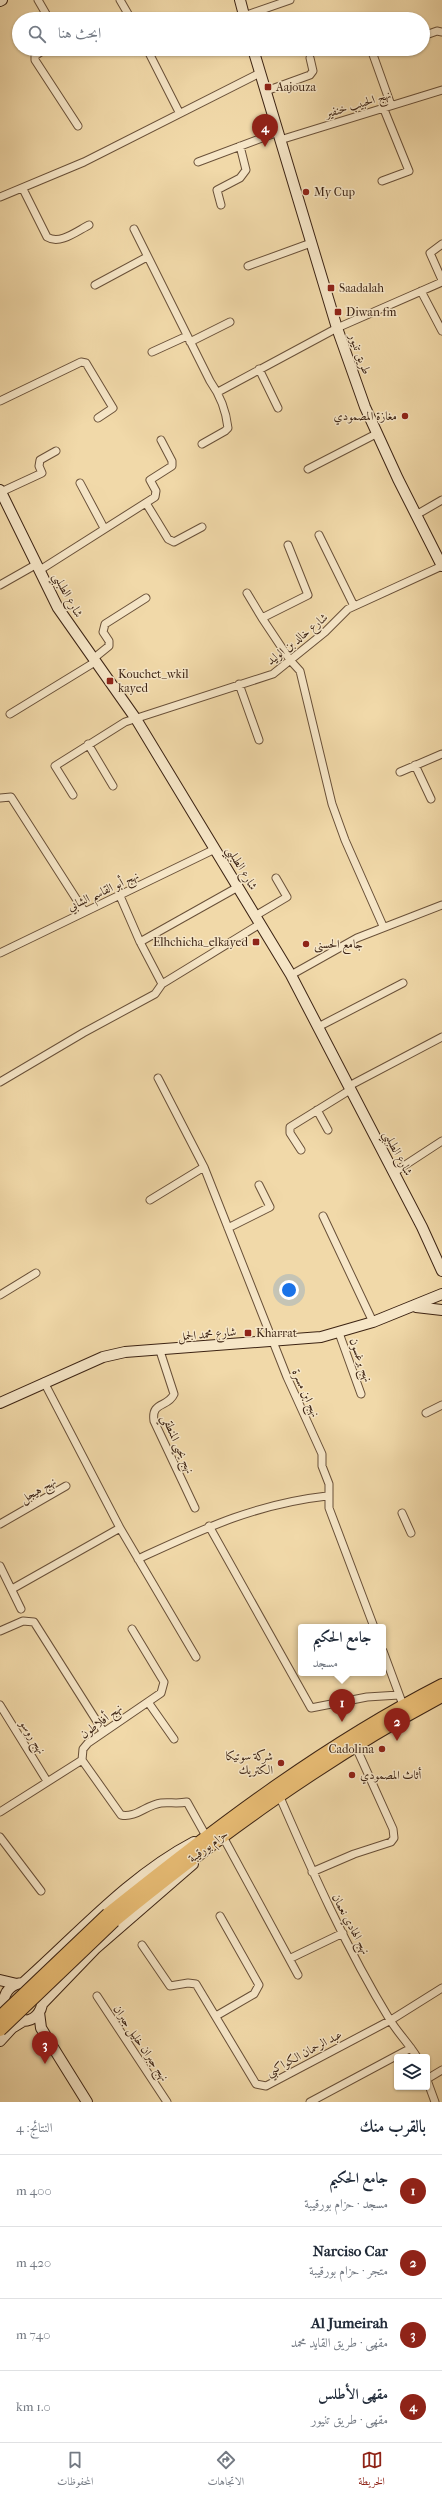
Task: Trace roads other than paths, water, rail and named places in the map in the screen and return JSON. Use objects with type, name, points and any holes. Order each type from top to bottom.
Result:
[{"type":"highway","name":"حزام بورقيبة","points":[[0,2017],[111,1918],[208,1840],[401,1700],[442,1685]]},
{"type":"highway","name":"حزام بورقيبة","points":[[208,1840],[222,1835],[355,1745],[442,1696]]},
{"type":"highway","name":"حزام بورقيبة","points":[[0,2030],[111,1918]]},
{"type":"street","points":[[38,0],[45,12]]},
{"type":"street","points":[[120,0],[127,12]]},
{"type":"street","points":[[240,0],[243,12]]},
{"type":"street","points":[[259,12],[290,0]]},
{"type":"street","points":[[430,34],[437,31],[442,32]]},
{"type":"street","points":[[34,56],[34,60],[78,126]]},
{"type":"street","points":[[151,56],[179,112]]},
{"type":"street","name":"طريق تنيور","points":[[255,56],[337,328],[376,434],[442,566]]},
{"type":"street","points":[[374,56],[391,105]]},
{"type":"street","points":[[266,91],[310,75],[313,71],[310,58]]},
{"type":"street","points":[[0,197],[23,189],[84,162],[179,112],[260,74]]},
{"type":"street","name":"نهج الحبيب خنفير","points":[[198,162],[240,146],[442,90]]},
{"type":"street","points":[[382,181],[409,171],[383,107]]},
{"type":"street","points":[[221,206],[217,190],[240,178],[246,170],[240,146]]},
{"type":"street","points":[[23,189],[47,237],[51,239],[60,239],[89,225]]},
{"type":"street","points":[[134,229],[210,381],[218,392],[228,428],[202,444]]},
{"type":"street","points":[[248,266],[311,243]]},
{"type":"street","points":[[218,392],[337,328],[442,281],[430,253],[442,244]]},
{"type":"street","points":[[95,285],[147,257]]},
{"type":"street","points":[[421,291],[442,331]]},
{"type":"street","points":[[152,352],[230,322]]},
{"type":"street","points":[[0,401],[81,362],[86,363],[113,408],[98,418]]},
{"type":"street","points":[[259,369],[278,408]]},
{"type":"street","points":[[308,468],[376,434]]},
{"type":"street","points":[[0,585],[38,567],[155,497],[156,490],[150,480],[172,466],[172,461],[161,440]]},
{"type":"street","points":[[1,491],[42,473],[39,466],[40,460],[56,451]]},
{"type":"street","points":[[80,484],[104,528]]},
{"type":"street","name":"شارع الطبلبي","points":[[1,491],[58,608],[136,719],[291,974],[320,1026],[349,1088],[422,1227],[442,1271]]},
{"type":"street","points":[[416,514],[442,500]]},
{"type":"street","points":[[146,503],[168,539],[174,542],[202,527]]},
{"type":"street","points":[[319,535],[354,606]]},
{"type":"street","points":[[262,618],[308,595],[288,545]]},
{"type":"street","name":"شارع خالد بن الوليد","points":[[73,795],[55,766],[88,744],[136,719],[239,684],[274,674],[354,606],[442,566]]},
{"type":"street","points":[[247,594],[290,660],[300,671],[332,804],[342,832],[383,926]]},
{"type":"street","points":[[10,714],[94,660],[109,646],[109,641],[103,632],[105,624],[146,598]]},
{"type":"street","points":[[239,684],[259,740]]},
{"type":"street","points":[[88,744],[113,786]]},
{"type":"street","points":[[400,772],[442,754]]},
{"type":"street","points":[[415,765],[431,799]]},
{"type":"street","points":[[0,798],[11,797],[84,912]]},
{"type":"street","name":"نهج أبو القاسم الشابي","points":[[0,953],[215,849]]},
{"type":"street","points":[[0,1082],[83,1033],[155,994],[162,984],[258,920],[287,897],[276,878]]},
{"type":"street","points":[[140,942],[238,887]]},
{"type":"street","points":[[120,896],[140,942],[162,984]]},
{"type":"street","points":[[291,974],[326,954],[383,926],[388,927],[442,905]]},
{"type":"street","points":[[320,1026],[403,983]]},
{"type":"street","points":[[301,1150],[290,1133],[290,1127],[349,1088],[442,1037]]},
{"type":"street","name":"نهج ابن مسرة","points":[[158,1078],[204,1167],[272,1340],[321,1456],[329,1484],[328,1494],[331,1514],[373,1624]]},
{"type":"street","points":[[317,1110],[328,1130]]},
{"type":"street","points":[[393,1173],[442,1142]]},
{"type":"street","points":[[150,1200],[204,1167]]},
{"type":"street","points":[[228,1228],[270,1207],[259,1185]]},
{"type":"street","points":[[323,1216],[372,1322]]},
{"type":"street","points":[[0,1294],[36,1273]]},
{"type":"street","name":"شارع محمد الجمل","points":[[0,1403],[44,1382],[103,1357],[125,1352],[160,1351],[272,1340],[321,1337],[339,1333],[372,1322],[442,1294]]},
{"type":"street","points":[[412,1307],[442,1310]]},
{"type":"street","name":"نهج برغسون","points":[[339,1333],[361,1394]]},
{"type":"street","name":"نهج يحيى المنطقي","points":[[160,1351],[174,1394],[172,1398],[156,1408],[153,1415],[154,1421],[195,1508]]},
{"type":"street","points":[[44,1382],[120,1528],[196,1657]]},
{"type":"street","points":[[426,1413],[442,1405]]},
{"type":"street","name":"نهج هيجل","points":[[0,1524],[66,1486]]},
{"type":"street","points":[[138,1559],[209,1526],[268,1506],[328,1494]]},
{"type":"street","points":[[402,1512],[411,1533]]},
{"type":"street","points":[[209,1526],[311,1708],[367,1697],[401,1700],[386,1659]]},
{"type":"street","points":[[12,1589],[120,1528]]},
{"type":"street","points":[[0,1566],[21,1609]]},
{"type":"street","points":[[0,1631],[23,1621],[34,1622],[48,1641],[104,1730]]},
{"type":"street","name":"نهج أفلاطون","points":[[82,1760],[83,1749],[104,1730],[161,1693],[164,1682],[132,1629]]},
{"type":"street","points":[[148,1702],[174,1739]]},
{"type":"street","name":"نهج روسو","points":[[0,1706],[47,1781]]},
{"type":"street","points":[[312,1872],[354,1854],[391,1842],[394,1838],[393,1829],[355,1745]]},
{"type":"street","points":[[0,1812],[82,1760],[122,1815],[131,1816],[161,1803],[187,1802],[208,1840]]},
{"type":"street","name":"نهج الهادي نعمان","points":[[279,1795],[312,1872],[343,1933],[390,2020],[414,2054]]},
{"type":"street","points":[[222,1835],[291,1958],[298,1975]]},
{"type":"street","points":[[0,1836],[41,1891]]},
{"type":"street","points":[[3,2004],[8,1991],[20,1983],[104,1908],[155,1866],[175,1852],[208,1840]]},
{"type":"street","points":[[0,2041],[12,2028],[26,2020],[41,2008],[95,1949],[188,1870],[208,1840]]},
{"type":"street","points":[[216,2016],[254,1994],[259,1985],[220,1916]]},
{"type":"street","points":[[291,1958],[343,1933]]},
{"type":"street","name":"عبد الرحمان الكواكبي","points":[[142,1945],[170,1986],[188,1983],[196,1984],[256,2084],[266,2086],[390,2020],[442,1988]]},
{"type":"street","points":[[0,1980],[35,1987],[42,1998],[41,2028]]},
{"type":"street","points":[[0,1988],[3,2004],[9,2014],[13,2018],[26,2020],[41,2028],[87,2102]]},
{"type":"street","name":"نهج جبران خليل جبران","points":[[97,1996],[168,2102]]},
{"type":"street","points":[[310,2102],[411,2048]]},
{"type":"street","points":[[430,2078],[442,2070]]},
{"type":"street","points":[[430,2088],[435,2102]]},
{"type":"place","name":"Aajouza","points":[[268,87]]},
{"type":"place","name":"مقهى الأطلس","points":[[265,147]]},
{"type":"place","name":"My Cup","points":[[306,192]]},
{"type":"place","name":"Saadalah","points":[[331,288]]},
{"type":"place","name":"Diwan fm","points":[[338,312]]},
{"type":"place","name":"مغازة المصمودي","points":[[405,416]]},
{"type":"place","name":"Kouchet_wkil kayed","points":[[110,681]]},
{"type":"place","name":"Elhchicha_elkayed","points":[[256,942]]},
{"type":"place","name":"جامع الحسنى","points":[[306,944]]},
{"type":"place","name":"Kharrat","points":[[248,1333]]},
{"type":"place","name":"جامع الحكيم","points":[[342,1722]]},
{"type":"place","name":"Narciso Car","points":[[397,1741]]},
{"type":"place","name":"Cadolina","points":[[382,1749]]},
{"type":"place","name":"شركة سوتيكا الكتريك","points":[[281,1763]]},
{"type":"place","name":"أثاث المصمودي","points":[[352,1775]]},
{"type":"place","name":"Al Jumeirah","points":[[45,2064]]}]
